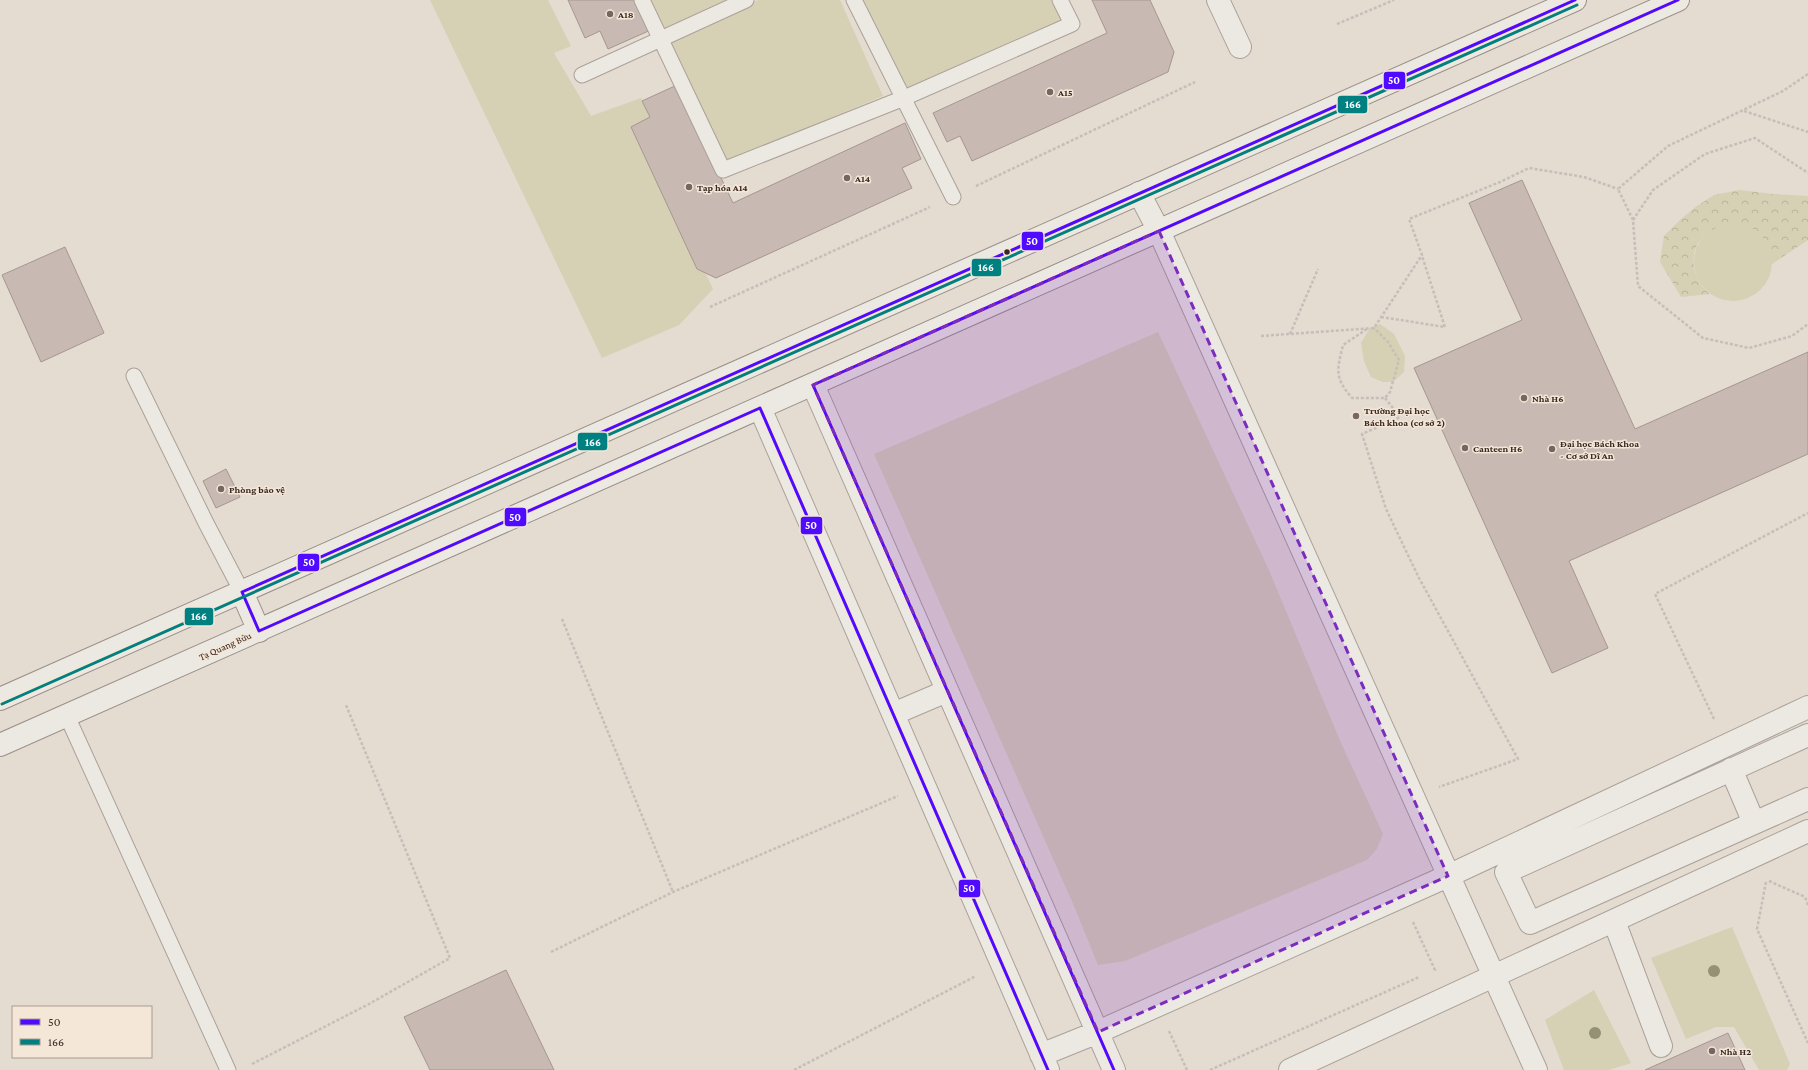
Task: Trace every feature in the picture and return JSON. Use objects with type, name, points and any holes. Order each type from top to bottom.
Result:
[{"type":"street","points":[[1218,0],[1240,47]]},
{"type":"street","points":[[0,699],[1575,0]]},
{"type":"street","name":"Tạ Quang Bửu","points":[[0,746],[1678,0]]},
{"type":"street","points":[[1139,193],[1159,231],[1536,1070]]},
{"type":"street","points":[[813,385],[1114,1070]]},
{"type":"street","points":[[760,408],[1045,1062],[1098,1032],[1448,876],[1808,707]]},
{"type":"street","points":[[242,592],[259,631]]},
{"type":"street","points":[[893,714],[947,691]]},
{"type":"street","points":[[1808,735],[1506,872],[1530,923],[1808,799]]},
{"type":"street","points":[[1731,769],[1754,823]]},
{"type":"street","points":[[1290,1070],[1808,831]]},
{"type":"street","points":[[1614,921],[1661,1046]]},
{"type":"lane","points":[[642,0],[723,170],[904,98],[1072,24],[1060,0]]},
{"type":"lane","points":[[582,75],[746,0]]},
{"type":"lane","points":[[854,0],[953,197]]},
{"type":"lane","points":[[134,376],[206,523],[242,592]]},
{"type":"lane","points":[[67,716],[228,1070]]},
{"type":"path","points":[[1337,24],[1394,0]]},
{"type":"path","points":[[1618,190],[1668,146],[1744,111],[1758,102],[1783,91],[1808,74]]},
{"type":"path","points":[[1744,111],[1808,132]]},
{"type":"path","points":[[1633,220],[1653,190],[1704,154],[1755,138],[1808,173]]},
{"type":"path","points":[[1381,317],[1445,327],[1409,219],[1500,182],[1529,168],[1584,177],[1618,190],[1633,220],[1638,286],[1703,338],[1749,348],[1792,336],[1808,324]]},
{"type":"path","points":[[1374,328],[1422,255]]},
{"type":"path","points":[[1290,334],[1318,269]]},
{"type":"path","points":[[1261,336],[1367,328],[1374,328],[1388,342],[1399,360],[1390,392],[1384,398],[1352,398],[1342,386],[1337,370],[1343,345],[1367,328]]},
{"type":"path","points":[[1384,398],[1400,417],[1362,434],[1386,509],[1419,578],[1518,759],[1413,797]]},
{"type":"path","points":[[1726,746],[1655,594],[1808,513]]},
{"type":"path","points":[[562,619],[673,892]]},
{"type":"path","points":[[248,1066],[370,1004],[450,958],[346,705]]},
{"type":"path","points":[[551,952],[673,892],[924,785]]},
{"type":"path","points":[[1808,905],[1805,897],[1766,880],[1757,928],[1808,1043]]},
{"type":"path","points":[[1411,916],[1435,970],[1428,973]]},
{"type":"path","points":[[794,1070],[1001,963]]},
{"type":"path","points":[[1210,1070],[1421,976]]},
{"type":"path","points":[[1168,1030],[1187,1070]]},
{"type":"highlighted area","points":[[1159,231],[1448,876],[1098,1032],[813,385]]},
{"type":"green space","points":[[430,0],[548,0],[571,46],[554,53],[591,116],[641,98],[666,144],[649,154],[713,289],[679,325],[602,358]]},
{"type":"green space","points":[[646,0],[737,0],[663,36]]},
{"type":"green space","points":[[758,0],[840,0],[883,96],[724,163],[667,42]]},
{"type":"green space","points":[[853,0],[1055,0],[1066,23],[894,93]]},
{"type":"green space","points":[[1739,190],[1808,196],[1808,240],[1772,264],[1767,244],[1756,231],[1742,225],[1727,224],[1712,230],[1701,240],[1694,254],[1696,275],[1703,287],[1710,294],[1681,297],[1660,262],[1664,236],[1681,219],[1714,195]]},
{"type":"green space","points":[[1733,223],[1748,226],[1761,234],[1769,247],[1772,262],[1769,277],[1761,290],[1748,298],[1733,301],[1718,298],[1705,290],[1697,277],[1694,262],[1697,247],[1705,234],[1718,226]]},
{"type":"green space","points":[[1380,324],[1394,334],[1405,356],[1404,372],[1393,382],[1383,382],[1371,377],[1364,361],[1361,343],[1370,328]]},
{"type":"green space","points":[[1158,332],[1268,568],[1341,743],[1383,834],[1377,849],[1367,860],[1125,961],[1098,965],[1074,906],[874,454]]},
{"type":"green space","points":[[1732,927],[1790,1064],[1787,1070],[1759,1070],[1734,1027],[1716,1027],[1686,1039],[1651,958]]},
{"type":"green space","points":[[1594,990],[1631,1063],[1609,1070],[1564,1070],[1545,1020]]},
{"type":"building","name":"A18","points":[[568,0],[639,0],[653,29],[608,49],[600,31],[585,38]]},
{"type":"building","name":"A15","points":[[1092,0],[1150,0],[1174,52],[1168,72],[972,161],[960,136],[947,142],[933,113],[1107,33]]},
{"type":"building","name":"A14","points":[[677,85],[733,203],[905,123],[921,159],[902,168],[912,188],[716,278],[697,269],[631,127],[650,117],[642,101]]},
{"type":"building","name":"Nhà H6","points":[[1522,180],[1635,429],[1808,352],[1808,454],[1569,561],[1608,648],[1552,673],[1414,368],[1522,320],[1469,203]]},
{"type":"building","points":[[65,247],[104,333],[41,362],[2,275]]},
{"type":"building","name":"Phòng bảo vệ","points":[[226,469],[240,497],[216,508],[203,481]]},
{"type":"building","points":[[506,970],[554,1070],[430,1070],[404,1017]]},
{"type":"building","name":"Nhà H2","points":[[1728,1033],[1745,1070],[1645,1070]]},
{"type":"transit line","name":"50","points":[[1048,1070],[760,408],[259,631],[242,592],[1575,0]]},
{"type":"transit line","name":"50","points":[[1114,1070],[813,385],[1678,0]]},
{"type":"transit line","name":"166","points":[[2,704],[1577,5]]},
{"type":"place","name":"A18","points":[[610,14]]},
{"type":"place","name":"A15","points":[[1050,92]]},
{"type":"place","name":"A14","points":[[847,178]]},
{"type":"place","name":"Tạp hóa A14","points":[[689,187]]},
{"type":"place","name":"Nhà H6","points":[[1524,398]]},
{"type":"place","name":"Trường Đại học Bách khoa (cơ sở 2)","points":[[1356,416]]},
{"type":"place","name":"Canteen H6","points":[[1465,448]]},
{"type":"place","name":"Đại học Bách Khoa - Cơ sở Dĩ An","points":[[1552,449]]},
{"type":"place","name":"Phòng bảo vệ","points":[[221,489]]},
{"type":"place","name":"Nhà H2","points":[[1712,1051]]}]
